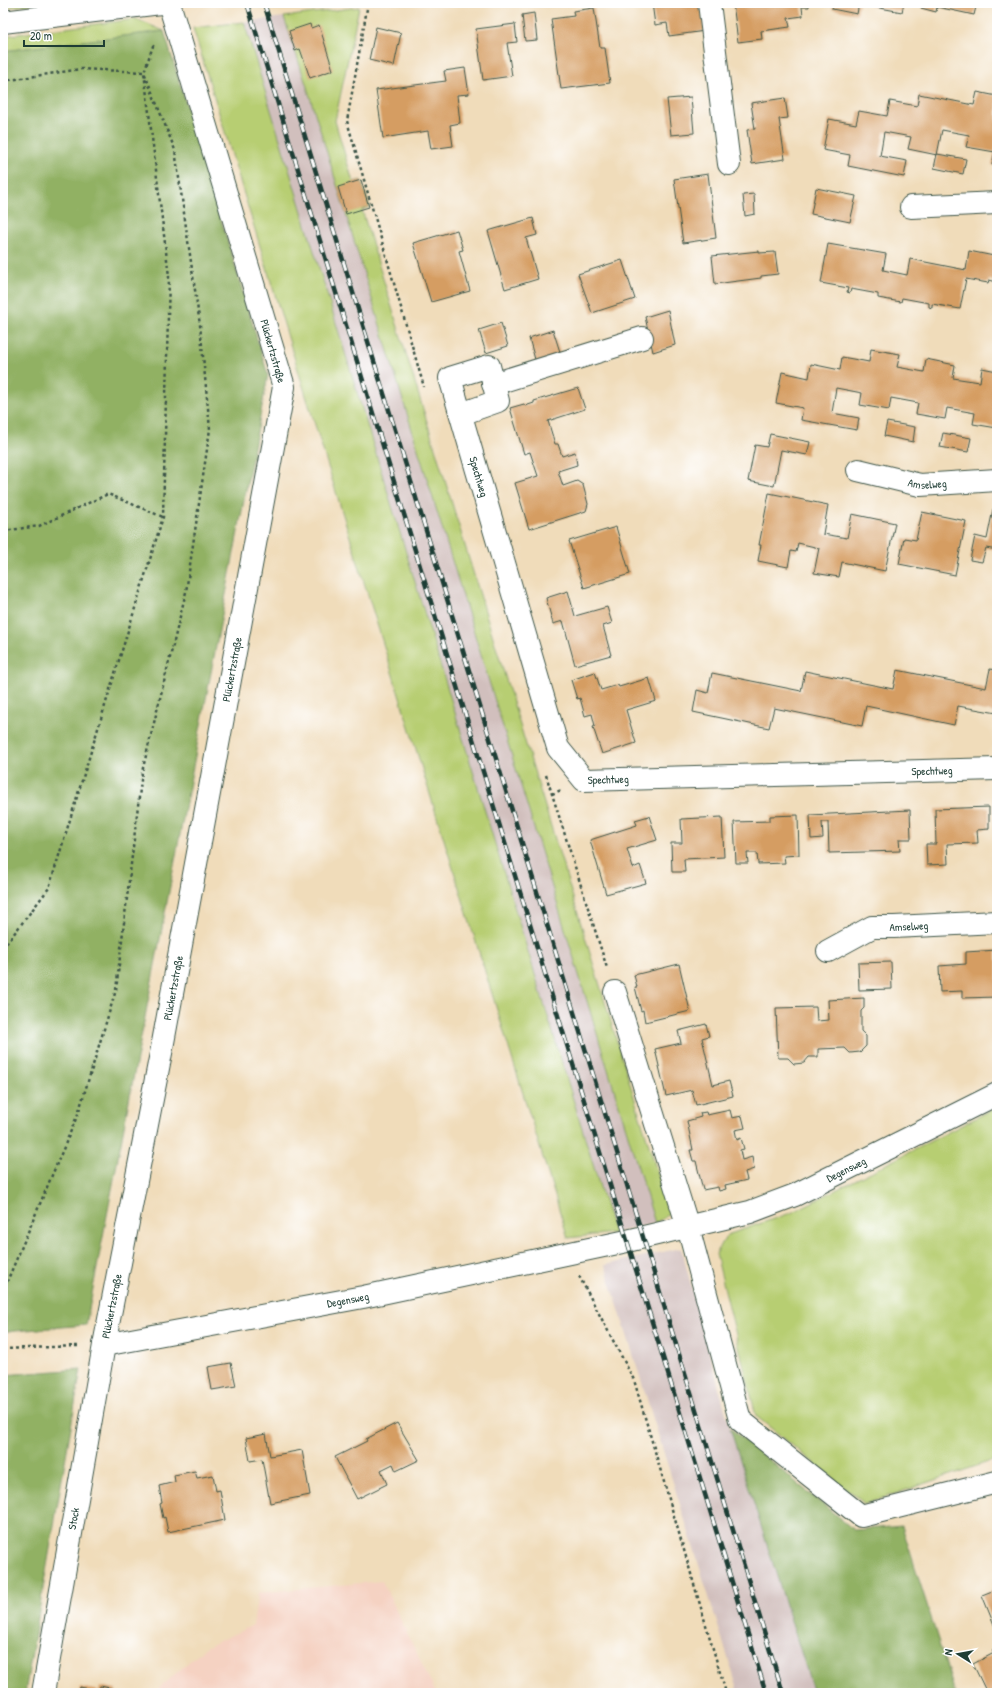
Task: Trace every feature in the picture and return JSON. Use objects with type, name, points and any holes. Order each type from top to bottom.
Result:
[{"type":"street","points":[[3,22],[161,3]]},
{"type":"street","name":"Plückertzstraße","points":[[104,1345],[162,1048],[284,387],[168,3]]},
{"type":"street","points":[[709,3],[729,164]]},
{"type":"street","points":[[911,207],[997,203]]},
{"type":"street","points":[[494,384],[642,338]]},
{"type":"street","name":"Spechtweg","points":[[461,414],[498,401],[489,366],[450,378],[558,748],[584,780],[997,769]]},
{"type":"street","name":"Amselweg","points":[[858,470],[920,485],[997,480]]},
{"type":"street","name":"Amselweg","points":[[828,951],[872,926],[894,927],[997,922]]},
{"type":"street","points":[[615,992],[688,1227],[740,1420],[861,1516],[997,1482]]},
{"type":"street","name":"Degensweg","points":[[104,1345],[363,1297],[568,1254],[750,1212],[779,1202],[997,1094]]},
{"type":"street","name":"Stock","points":[[43,1693],[104,1345]]},
{"type":"path","points":[[3,948],[49,888],[163,517],[169,276],[144,72],[156,38]]},
{"type":"path","points":[[3,81],[81,69],[144,72]]},
{"type":"path","points":[[3,1291],[78,1114],[116,990],[142,772],[186,592],[210,429],[200,325],[174,150],[144,72]]},
{"type":"path","points":[[3,531],[39,526],[108,494],[163,517]]},
{"type":"path","points":[[568,1254],[634,1380],[726,1693]]},
{"type":"path","points":[[3,1349],[104,1345]]},
{"type":"shaded area","points":[[284,17],[307,87],[655,1223],[614,1233],[244,22]]},
{"type":"shaded area","points":[[681,1248],[730,1428],[814,1693],[739,1693],[605,1265]]},
{"type":"shaded area","points":[[382,1581],[436,1693],[153,1693],[206,1647],[253,1625],[258,1593]]},
{"type":"green space","points":[[3,3],[43,3],[3,8]]},
{"type":"green space","points":[[359,7],[335,121],[353,182],[361,180],[370,207],[362,210],[670,1214],[655,1223],[307,87],[284,17]]},
{"type":"green space","points":[[136,19],[164,31],[3,51],[3,36]]},
{"type":"green space","points":[[244,22],[614,1233],[568,1238],[193,28]]},
{"type":"green space","points":[[164,31],[268,375],[86,1325],[3,1332],[3,51]]},
{"type":"green space","points":[[997,1107],[997,1459],[865,1504],[756,1416],[716,1254],[727,1235],[791,1213]]},
{"type":"green space","points":[[81,1369],[25,1693],[3,1693],[3,1375]]},
{"type":"green space","points":[[730,1428],[854,1530],[902,1526],[955,1693],[814,1693]]},
{"type":"building","points":[[652,3],[664,3],[664,6],[683,3],[701,3],[705,31],[669,36],[667,23],[655,25]]},
{"type":"building","points":[[733,3],[809,3],[809,7],[802,7],[803,16],[788,18],[790,27],[761,31],[762,39],[738,42]]},
{"type":"building","points":[[833,3],[859,3],[857,14],[832,9]]},
{"type":"building","points":[[869,3],[904,3],[902,12],[869,6]]},
{"type":"building","points":[[922,3],[977,3],[974,15],[937,7],[936,12],[921,8]]},
{"type":"building","points":[[594,8],[600,48],[605,48],[610,83],[561,89],[551,19],[574,16],[573,11]]},
{"type":"building","points":[[534,13],[537,40],[525,41],[522,15]]},
{"type":"building","points":[[310,24],[311,28],[319,25],[333,70],[310,78],[300,49],[295,51],[289,31]]},
{"type":"building","points":[[515,24],[517,42],[507,43],[512,76],[483,80],[476,29]]},
{"type":"building","points":[[376,27],[401,33],[394,66],[369,60]]},
{"type":"building","points":[[465,68],[469,94],[457,95],[460,123],[450,125],[453,146],[431,149],[428,131],[383,138],[376,90],[446,81],[444,71]]},
{"type":"building","points":[[977,92],[997,96],[997,141],[995,152],[966,147],[969,135],[942,130],[937,155],[908,149],[911,137],[884,132],[880,156],[907,161],[904,177],[848,166],[850,155],[823,150],[829,119],[856,124],[859,111],[887,116],[890,101],[917,106],[919,94],[974,105]]},
{"type":"building","points":[[691,97],[694,133],[671,135],[667,99]]},
{"type":"building","points":[[785,98],[788,118],[779,119],[785,159],[752,164],[747,130],[755,129],[751,103]]},
{"type":"building","points":[[995,151],[997,152],[997,166],[992,165]]},
{"type":"building","points":[[937,154],[966,159],[963,174],[934,168]]},
{"type":"building","points":[[708,174],[716,238],[683,243],[674,179]]},
{"type":"building","points":[[361,180],[369,207],[346,214],[338,187]]},
{"type":"building","points":[[816,188],[856,196],[850,222],[811,214]]},
{"type":"building","points":[[754,194],[755,214],[745,216],[743,195]]},
{"type":"building","points":[[533,218],[537,235],[526,238],[538,279],[505,289],[488,231]]},
{"type":"building","points":[[457,230],[463,250],[459,251],[470,291],[431,302],[413,243]]},
{"type":"building","points":[[828,244],[886,254],[883,270],[907,275],[910,259],[966,270],[969,251],[994,256],[997,245],[997,282],[989,280],[988,283],[966,279],[960,309],[932,304],[932,308],[929,307],[929,303],[902,298],[901,302],[878,298],[878,294],[851,289],[850,293],[847,292],[848,288],[821,283]]},
{"type":"building","points":[[759,251],[759,253],[775,252],[778,274],[761,276],[761,278],[715,284],[712,256]]},
{"type":"building","points":[[622,260],[635,299],[592,313],[578,274]]},
{"type":"building","points":[[668,310],[675,345],[653,352],[645,317]]},
{"type":"building","points":[[501,323],[508,346],[486,353],[479,330]]},
{"type":"building","points":[[553,330],[561,355],[536,363],[529,338]]},
{"type":"building","points":[[871,349],[900,354],[897,367],[924,372],[926,359],[955,365],[953,378],[980,382],[982,368],[997,371],[997,428],[973,424],[975,413],[947,408],[945,419],[916,414],[918,403],[891,398],[889,410],[860,405],[862,393],[836,388],[832,413],[859,418],[857,430],[801,420],[803,408],[776,403],[782,372],[809,378],[811,364],[840,370],[842,357],[869,362]]},
{"type":"building","points":[[578,388],[585,409],[548,421],[555,444],[558,444],[562,456],[575,452],[577,465],[558,471],[563,486],[577,481],[583,485],[588,504],[586,511],[529,529],[515,483],[538,476],[530,452],[524,454],[510,408],[524,404],[525,406],[534,403],[534,401]]},
{"type":"building","points":[[887,422],[915,427],[913,442],[884,436]]},
{"type":"building","points":[[943,433],[971,438],[968,452],[940,447]]},
{"type":"building","points":[[770,434],[810,442],[807,455],[781,450],[774,486],[748,481],[755,445],[767,447]]},
{"type":"building","points":[[769,493],[828,505],[823,534],[847,538],[852,514],[895,523],[885,571],[842,562],[839,577],[814,573],[819,548],[798,543],[796,552],[791,551],[788,567],[758,561],[761,545],[759,545]]},
{"type":"building","points":[[993,509],[997,509],[997,550],[986,548],[982,562],[970,560],[975,536],[987,539]]},
{"type":"building","points":[[922,512],[966,521],[955,575],[899,564],[904,538],[916,540]]},
{"type":"building","points":[[616,527],[630,574],[584,588],[569,541]]},
{"type":"building","points":[[568,591],[575,616],[607,607],[612,623],[603,626],[611,655],[575,665],[563,621],[553,624],[546,598]]},
{"type":"building","points":[[990,669],[997,670],[997,713],[958,706],[954,725],[866,706],[862,726],[774,708],[769,728],[693,712],[697,690],[708,693],[712,673],[801,691],[805,671],[893,689],[897,670],[986,688]]},
{"type":"building","points":[[595,672],[601,690],[618,685],[619,687],[649,678],[656,701],[626,710],[636,743],[602,754],[593,727],[595,726],[592,714],[585,716],[580,698],[577,699],[571,680]]},
{"type":"building","points":[[989,807],[989,829],[977,830],[978,843],[947,844],[948,864],[927,865],[926,844],[936,844],[935,809]]},
{"type":"building","points":[[910,810],[911,839],[899,839],[900,851],[829,853],[828,822],[822,822],[823,838],[811,839],[810,815]]},
{"type":"building","points":[[798,815],[799,855],[784,856],[785,863],[758,864],[757,853],[747,853],[748,863],[736,863],[734,822],[770,821],[770,816]]},
{"type":"building","points":[[649,816],[657,840],[627,849],[633,868],[640,865],[646,883],[606,894],[590,840],[637,825],[635,820]]},
{"type":"building","points":[[722,817],[724,857],[684,859],[685,872],[672,872],[671,843],[682,843],[681,819]]},
{"type":"building","points":[[997,950],[997,997],[962,998],[962,991],[940,992],[939,966],[966,964],[966,952]]},
{"type":"building","points":[[891,962],[892,989],[859,990],[858,963]]},
{"type":"building","points":[[679,964],[690,1011],[645,1022],[643,1010],[641,1011],[635,987],[637,987],[634,975]]},
{"type":"building","points":[[864,998],[864,1008],[861,1011],[861,1031],[866,1036],[866,1046],[860,1052],[850,1053],[845,1048],[818,1049],[818,1057],[809,1057],[804,1063],[794,1064],[788,1058],[778,1058],[776,1008],[816,1007],[817,1021],[829,1020],[828,1000]]},
{"type":"building","points":[[706,1024],[709,1036],[702,1038],[713,1085],[729,1081],[733,1096],[696,1105],[692,1090],[666,1096],[655,1049],[681,1043],[678,1031]]},
{"type":"building","points":[[730,1110],[732,1118],[742,1116],[745,1128],[735,1130],[737,1140],[741,1138],[744,1149],[740,1150],[742,1160],[752,1157],[754,1169],[745,1172],[747,1180],[725,1185],[726,1189],[719,1191],[718,1187],[703,1190],[696,1161],[693,1161],[690,1150],[693,1150],[687,1121],[701,1117],[700,1113],[706,1112],[707,1115]]},
{"type":"building","points":[[231,1363],[236,1386],[212,1390],[208,1367]]},
{"type":"building","points":[[397,1423],[419,1460],[396,1471],[393,1464],[381,1470],[387,1484],[357,1499],[335,1457],[367,1441],[366,1439]]},
{"type":"building","points":[[266,1434],[270,1456],[302,1450],[310,1495],[270,1503],[262,1459],[250,1461],[246,1438]]},
{"type":"building","points":[[195,1471],[197,1478],[213,1475],[216,1491],[220,1490],[225,1520],[168,1532],[165,1517],[163,1518],[160,1504],[162,1503],[159,1486],[175,1482],[174,1475]]},
{"type":"building","points":[[997,1589],[997,1632],[982,1595]]},
{"type":"building","points":[[997,1648],[997,1693],[987,1693],[973,1664],[994,1653],[992,1651]]},
{"type":"building","points":[[100,1686],[116,1689],[115,1693],[79,1693],[80,1687],[99,1691]]},
{"type":"railway","points":[[247,3],[766,1693]]},
{"type":"railway","points":[[264,3],[783,1693]]}]
